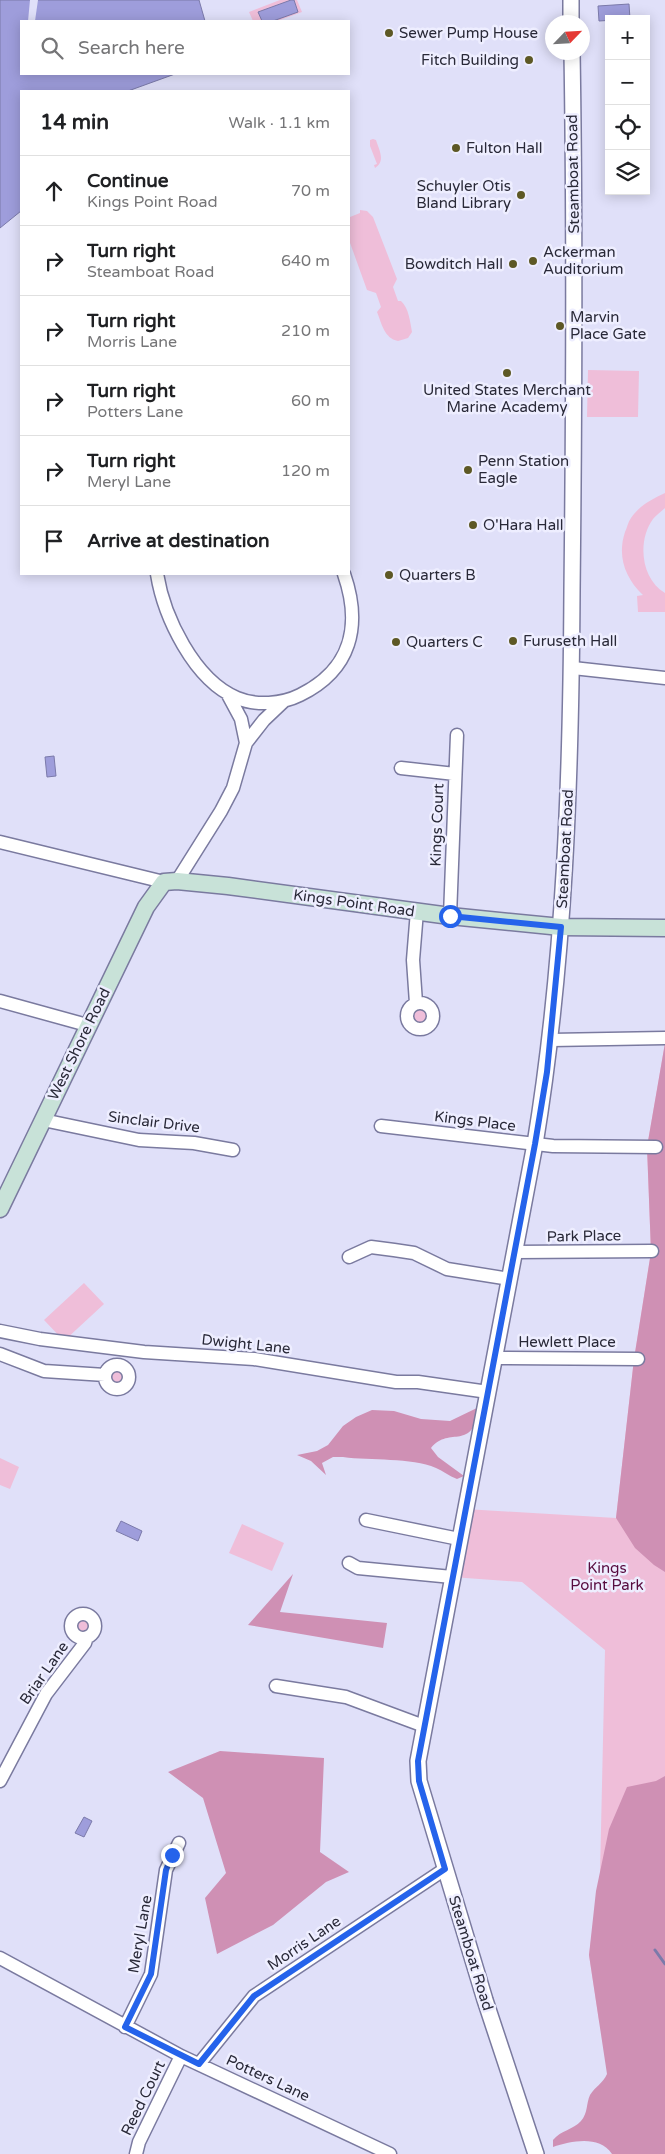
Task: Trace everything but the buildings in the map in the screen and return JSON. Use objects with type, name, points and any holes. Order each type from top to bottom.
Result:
[{"type":"main road","name":"Kings Point Road","points":[[170,881],[450,916],[561,927],[665,928]]},
{"type":"main road","name":"West Shore Road","points":[[0,1209],[87,1025],[146,907],[170,881]]},
{"type":"street","points":[[570,0],[571,15]]},
{"type":"street","name":"Steamboat Road","points":[[536,2154],[485,2000],[445,1869],[419,1781],[418,1761],[459,1539],[516,1252],[551,1040],[561,927],[573,668],[574,199],[572,60]]},
{"type":"street","points":[[157,575],[166,607],[188,652],[206,674],[238,699],[283,702]]},
{"type":"street","points":[[0,842],[170,881],[220,811],[233,788],[246,742],[264,720],[283,702],[315,687],[330,675],[342,660],[347,649],[352,624],[351,601],[344,575]]},
{"type":"street","points":[[573,668],[665,678]]},
{"type":"street","points":[[227,692],[241,719],[246,742]]},
{"type":"street","name":"Kings Court","points":[[450,916],[457,735]]},
{"type":"street","points":[[400,768],[455,774]]},
{"type":"street","points":[[416,1003],[413,967],[417,911]]},
{"type":"street","points":[[0,1001],[87,1025]]},
{"type":"street","points":[[551,1040],[665,1038]]},
{"type":"street","name":"Sinclair Drive","points":[[42,1120],[139,1140],[194,1143],[232,1150]]},
{"type":"street","name":"Kings Place","points":[[381,1126],[565,1147],[656,1147]]},
{"type":"street","points":[[349,1257],[371,1247],[394,1250],[414,1253],[447,1269],[510,1279]]},
{"type":"street","name":"Park Place","points":[[516,1252],[652,1251]]},
{"type":"street","name":"Dwight Lane","points":[[0,1331],[40,1339],[144,1352],[254,1359],[335,1370],[396,1382],[418,1382],[488,1392]]},
{"type":"street","points":[[0,1354],[44,1370],[105,1375]]},
{"type":"street","name":"Hewlett Place","points":[[495,1358],[638,1359]]},
{"type":"street","points":[[366,1520],[459,1539]]},
{"type":"street","points":[[349,1563],[358,1568],[452,1577]]},
{"type":"street","name":"Briar Lane","points":[[0,1781],[46,1694],[85,1643],[87,1637]]},
{"type":"street","points":[[276,1686],[346,1697],[424,1726]]},
{"type":"street","name":"Meryl Lane","points":[[125,2027],[151,1974],[166,1870],[179,1843]]},
{"type":"street","name":"Morris Lane","points":[[199,2064],[254,1996],[445,1869]]},
{"type":"street","name":"Potters Lane","points":[[0,1958],[125,2027],[366,2149],[390,2154]]},
{"type":"street","name":"Reed Court","points":[[136,2154],[139,2142],[181,2056]]},
{"type":"green space","points":[[280,0],[297,0],[302,12],[280,20],[253,20],[249,12]]},
{"type":"green space","points":[[370,140],[376,140],[381,155],[380,162],[375,168],[374,165],[377,164],[370,146]]},
{"type":"green space","points":[[360,210],[367,211],[373,217],[397,279],[393,287],[398,301],[404,304],[409,315],[412,332],[408,338],[398,341],[387,334],[377,312],[381,307],[376,293],[367,290],[350,243],[350,217],[360,213]]},
{"type":"green space","points":[[588,370],[639,371],[638,417],[587,417]]},
{"type":"green space","points":[[665,493],[665,508],[654,518],[648,528],[643,548],[646,569],[657,587],[665,593],[665,612],[638,612],[637,596],[643,595],[631,581],[624,566],[622,550],[625,532],[629,521],[638,510],[646,503]]},
{"type":"green space","points":[[416,1007],[424,1007],[429,1012],[427,1023],[416,1025],[411,1020],[411,1012]]},
{"type":"green space","name":"Kings Point Park","points":[[665,1043],[665,2154],[599,2021],[589,1955],[600,1874],[605,1650],[522,1582],[452,1577],[465,1509],[616,1518],[634,1359],[651,1252],[647,1147]]},
{"type":"green space","points":[[84,1283],[104,1304],[64,1341],[44,1320]]},
{"type":"green space","points":[[117,1368],[125,1373],[126,1377],[121,1385],[117,1386],[109,1381],[108,1377],[113,1369]]},
{"type":"green space","points":[[0,1458],[19,1467],[10,1489],[0,1485]]},
{"type":"green space","points":[[242,1524],[284,1543],[272,1571],[229,1553]]},
{"type":"green space","points":[[83,1617],[91,1622],[92,1626],[87,1634],[83,1635],[75,1630],[74,1626],[79,1618]]},
{"type":"shaded area","points":[[665,1043],[665,1572],[635,1548],[616,1518],[634,1359],[651,1252],[647,1147]]},
{"type":"shaded area","points":[[479,1407],[472,1430],[460,1436],[446,1438],[431,1448],[438,1457],[464,1476],[457,1479],[436,1468],[415,1462],[343,1457],[333,1457],[322,1463],[326,1475],[311,1461],[297,1455],[317,1451],[328,1445],[343,1426],[356,1417],[372,1410],[394,1411],[421,1419],[450,1421]]},
{"type":"shaded area","points":[[293,1574],[280,1612],[387,1623],[383,1648],[248,1625]]},
{"type":"shaded area","points":[[220,1751],[324,1758],[320,1852],[349,1872],[326,1882],[273,1925],[217,1954],[205,1898],[226,1873],[203,1798],[168,1772]]},
{"type":"shaded area","points":[[665,1776],[665,2154],[612,2154],[600,2144],[585,2141],[553,2147],[553,2140],[556,2137],[581,2121],[585,2115],[590,2095],[607,2074],[589,1955],[596,1891],[609,1829],[627,1787],[656,1781]]},
{"type":"water","points":[[0,0],[199,0],[205,20],[20,20],[20,75],[172,75],[131,90],[20,90],[20,212],[0,228]]},
{"type":"water","points":[[294,0],[298,12],[276,20],[262,20],[258,12]]},
{"type":"water","points":[[629,4],[630,15],[605,15],[605,21],[599,21],[598,6]]},
{"type":"water","points":[[54,756],[56,776],[47,777],[45,757]]},
{"type":"water","points":[[121,1521],[142,1531],[138,1541],[116,1531]]},
{"type":"water","points":[[84,1817],[92,1821],[84,1837],[75,1833]]},
{"type":"pier","points":[[30,0],[38,0],[35,20],[28,20]]},
{"type":"waterway","points":[[655,1950],[665,1964]]},
{"type":"place","name":"Sewer Pump House","points":[[389,33]]},
{"type":"place","name":"Fitch Building","points":[[529,60]]},
{"type":"place","name":"Fulton Hall","points":[[456,148]]},
{"type":"place","name":"Schuyler Otis Bland Library","points":[[521,195]]},
{"type":"place","name":"Ackerman Auditorium","points":[[533,261]]},
{"type":"place","name":"Bowditch Hall","points":[[513,264]]},
{"type":"place","name":"Marvin Place Gate","points":[[560,326]]},
{"type":"place","name":"United States Merchant Marine Academy","points":[[507,373]]},
{"type":"place","name":"Penn Station Eagle","points":[[468,470]]},
{"type":"place","name":"O'Hara Hall","points":[[473,525]]},
{"type":"place","name":"Quarters B","points":[[389,575]]},
{"type":"place","name":"Furuseth Hall","points":[[513,641]]},
{"type":"place","name":"Quarters C","points":[[396,642]]},
{"type":"route","points":[[172,1855],[166,1870],[151,1974],[147,1986],[125,2027],[199,2064],[254,1996],[445,1869],[419,1781],[418,1761],[535,1144],[547,1072],[561,927],[450,916]]}]
